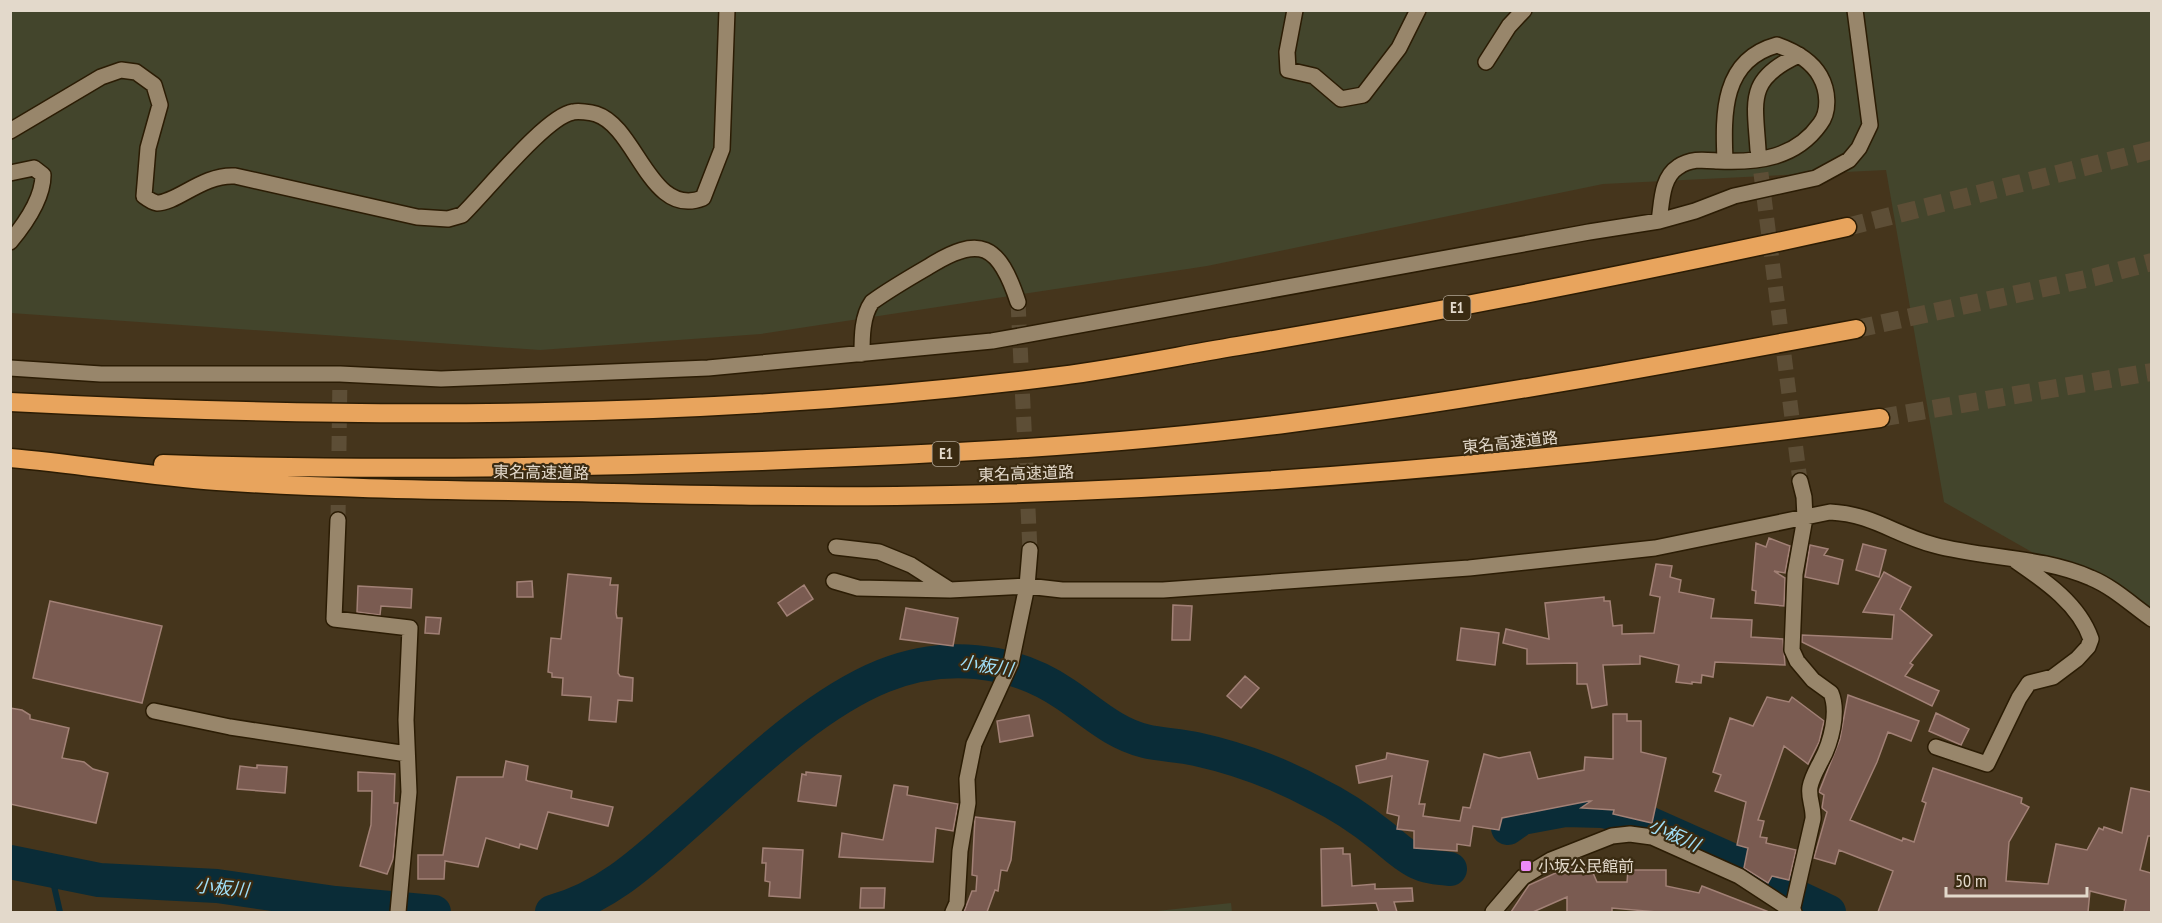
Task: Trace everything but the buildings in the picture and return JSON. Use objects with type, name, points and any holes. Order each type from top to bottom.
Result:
[{"type":"highway","name":"E1","points":[[10,402],[207,412],[433,412],[699,407],[942,388],[1064,375],[1341,329],[1608,279],[1847,227]]},
{"type":"highway","name":"東名高速道路","points":[[19,459],[329,469],[470,468],[683,464],[996,450],[1289,424],[1519,390],[1856,329]]},
{"type":"highway","name":"東名高速道路","points":[[19,459],[211,481],[326,487],[825,497],[954,495],[1148,488],[1355,475],[1617,450],[1880,418]]},
{"type":"street","points":[[10,131],[101,77],[121,70],[136,72],[154,85],[160,105],[148,148],[144,180],[144,196],[151,201],[158,203],[206,180],[223,175],[417,217],[448,219],[462,215],[549,124],[572,112],[596,114],[611,123],[659,186],[673,198],[691,203],[703,198],[722,149],[727,10]]},
{"type":"street","points":[[1295,10],[1287,52],[1288,70],[1314,76],[1341,99],[1364,95],[1399,48],[1418,10]]},
{"type":"street","points":[[1486,62],[1509,26],[1524,10]]},
{"type":"street","points":[[10,368],[101,374],[340,374],[441,379],[708,368],[992,341],[1589,231],[1659,221],[1695,211],[1734,196],[1816,178],[1849,160],[1859,148],[1870,125],[1855,10]]},
{"type":"street","points":[[1659,221],[1664,187],[1678,167],[1701,159],[1725,161],[1750,162],[1781,155],[1803,143],[1823,120],[1827,111],[1821,78],[1812,65],[1799,55],[1777,45],[1750,56],[1738,70],[1726,106],[1725,161]]},
{"type":"street","points":[[1758,150],[1753,110],[1759,87],[1782,63],[1799,55]]},
{"type":"street","points":[[10,173],[34,168],[43,175],[43,186],[30,213],[10,242]]},
{"type":"street","points":[[862,354],[862,337],[868,308],[872,302],[951,252],[971,246],[989,252],[1006,273],[1018,302]]},
{"type":"street","points":[[1493,912],[1522,877],[1551,860],[1611,836],[1630,834],[1652,837],[1739,876],[1793,912],[1813,819],[1814,808],[1809,797],[1810,786],[1827,746],[1835,710],[1832,693],[1813,680],[1797,661],[1792,650],[1796,574],[1804,518],[1804,497],[1800,481]]},
{"type":"street","points":[[834,581],[858,588],[950,590],[1027,586],[1062,590],[1163,590],[1469,568],[1655,548],[1830,512],[1855,513],[1931,545],[1960,552],[2011,557],[2091,578],[2151,619]]},
{"type":"street","points":[[338,520],[334,620],[410,628],[406,720],[409,792],[398,912]]},
{"type":"street","points":[[836,547],[879,552],[911,565],[950,590]]},
{"type":"street","points":[[953,912],[957,903],[960,851],[968,803],[967,779],[974,744],[1011,663],[1027,586],[1030,550]]},
{"type":"street","points":[[1936,747],[1987,764],[2019,698],[2029,683],[2053,677],[2088,647],[2091,639],[2087,629],[2068,602],[2011,557]]},
{"type":"street","points":[[154,711],[230,727],[407,754]]},
{"type":"green space","points":[[10,11],[2151,11],[2151,620],[1944,502],[1886,170],[1603,184],[1207,266],[761,334],[540,350],[11,313]]},
{"type":"green space","points":[[1231,903],[1232,912],[1151,912],[1157,911]]},
{"type":"waterway","name":"小板川","points":[[552,912],[604,890],[634,869],[775,746],[801,725],[855,689],[906,668],[953,661],[976,662],[1022,672],[1065,694],[1123,733],[1151,742],[1211,753],[1273,773],[1326,798],[1367,824],[1415,861],[1428,866],[1450,869]]},
{"type":"waterway","name":"小板川","points":[[1508,828],[1522,818],[1565,810],[1603,811],[1644,821],[1745,866],[1780,889],[1829,912]]},
{"type":"waterway","points":[[10,862],[44,878],[54,886],[60,912]]},
{"type":"waterway","name":"小板川","points":[[10,862],[99,880],[217,886],[335,903],[434,912]]},
{"type":"tunnel","points":[[1758,150],[1800,481]]},
{"type":"tunnel","points":[[1847,227],[2152,150]]},
{"type":"tunnel","points":[[1856,329],[2095,277],[2152,262]]},
{"type":"tunnel","points":[[1018,302],[1030,550]]},
{"type":"tunnel","points":[[1880,418],[2152,372]]},
{"type":"tunnel","points":[[338,520],[340,374]]},
{"type":"place","name":"小坂公民館前","points":[[1526,866]]}]
